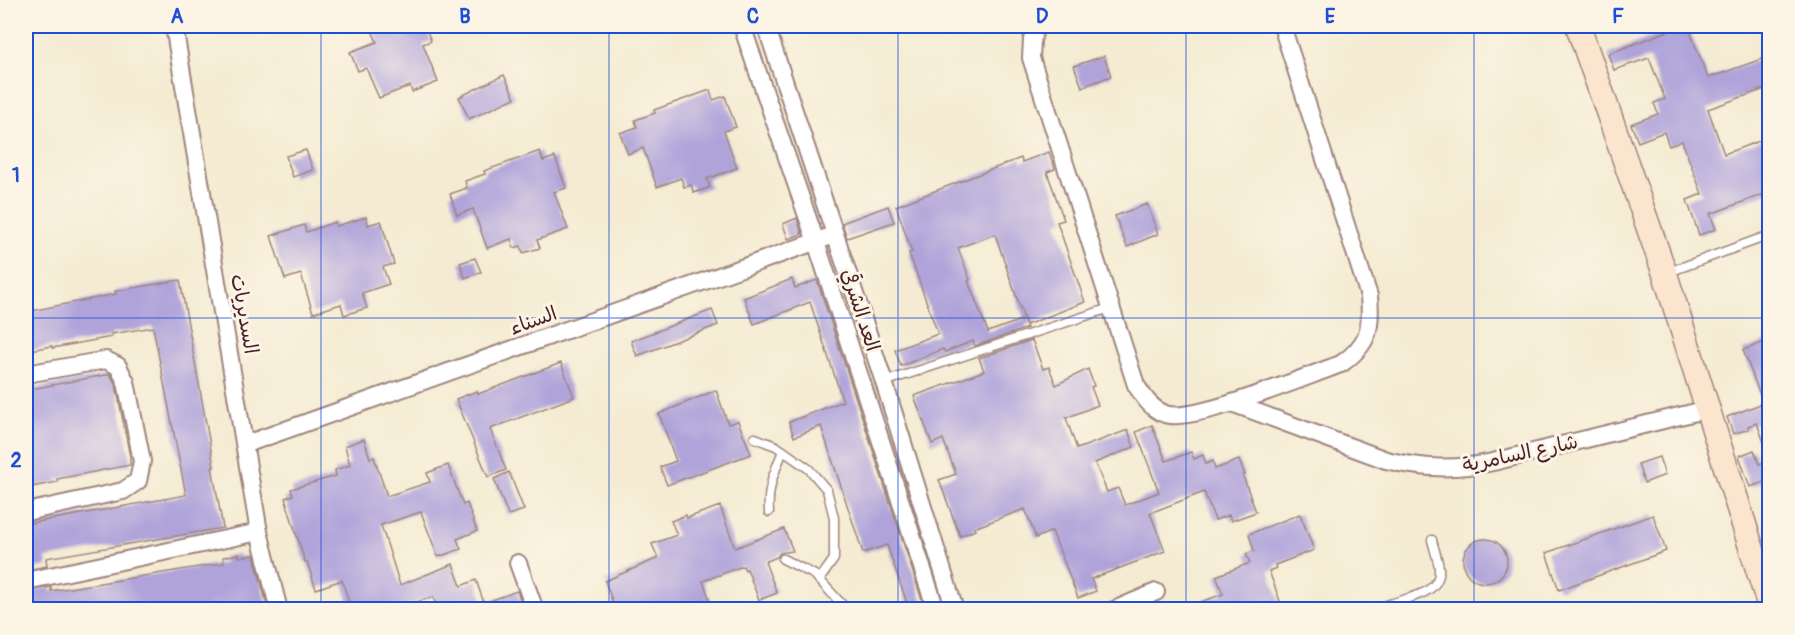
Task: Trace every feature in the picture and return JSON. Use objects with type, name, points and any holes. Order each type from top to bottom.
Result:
[{"type":"street","name":"السديريات","points":[[174,26],[259,532],[279,609]]},
{"type":"street","name":"العد الشرقي","points":[[742,26],[816,242],[936,609]]},
{"type":"street","name":"العد الشرقي","points":[[766,26],[884,382],[955,609]]},
{"type":"street","points":[[1036,26],[1032,40],[1032,58],[1110,308],[1136,385],[1147,403],[1166,415],[1209,411],[1341,364],[1356,354],[1371,320],[1369,296],[1282,26]]},
{"type":"street","points":[[1578,26],[1665,274],[1770,607]]},
{"type":"street","name":"السناء","points":[[246,444],[834,235]]},
{"type":"street","points":[[26,375],[106,360],[118,366],[126,382],[142,461],[138,481],[123,491],[26,512]]},
{"type":"street","name":"شارع السامرية","points":[[1232,403],[1386,460],[1439,469],[1493,462],[1708,409]]},
{"type":"street","points":[[26,581],[259,532]]},
{"type":"street","points":[[518,563],[535,609]]},
{"type":"street","points":[[1114,609],[1156,592]]},
{"type":"lane","points":[[1665,274],[1770,235]]},
{"type":"lane","points":[[884,382],[1110,308]]},
{"type":"lane","points":[[755,438],[776,446],[809,469],[827,490],[834,518],[834,559],[819,580]]},
{"type":"lane","points":[[769,512],[768,495],[773,474],[783,451]]},
{"type":"lane","points":[[1373,609],[1391,607],[1432,589],[1439,582],[1440,568],[1432,540]]},
{"type":"lane","points":[[783,559],[815,575],[847,609]]},
{"type":"building","points":[[370,26],[425,26],[431,41],[423,44],[438,82],[412,92],[410,86],[379,98],[366,68],[358,71],[350,52],[377,42]]},
{"type":"building","points":[[1666,26],[1688,26],[1708,78],[1762,59],[1770,80],[1770,87],[1708,109],[1724,154],[1770,137],[1770,192],[1710,214],[1716,229],[1699,235],[1687,200],[1702,194],[1682,141],[1669,146],[1664,132],[1638,142],[1631,124],[1658,114],[1654,103],[1665,99],[1649,58],[1614,70],[1608,54],[1668,31]]},
{"type":"building","points":[[1104,56],[1111,76],[1082,87],[1074,66]]},
{"type":"building","points":[[504,75],[515,98],[469,119],[459,97]]},
{"type":"building","points":[[710,90],[713,100],[725,96],[736,127],[724,131],[737,168],[707,179],[710,187],[694,193],[691,185],[684,187],[681,178],[657,187],[643,148],[628,154],[620,133],[637,127],[635,120],[655,113],[654,110]]},
{"type":"building","points":[[306,150],[313,170],[293,177],[286,156]]},
{"type":"building","points":[[540,151],[543,161],[555,157],[566,188],[554,192],[568,229],[537,240],[540,248],[523,253],[521,246],[514,248],[511,239],[487,248],[473,209],[457,215],[450,194],[467,188],[465,181],[485,174],[484,171]]},
{"type":"building","points":[[1049,152],[1055,169],[1047,172],[1064,220],[1057,222],[1085,302],[1026,325],[1027,328],[975,346],[973,341],[945,352],[943,349],[901,366],[895,350],[938,334],[909,253],[912,252],[896,206],[1021,158],[1022,162]],"holes":[[[995,234],[1024,319],[988,332],[958,248]]]},
{"type":"building","points":[[1147,204],[1158,234],[1127,247],[1115,216]]},
{"type":"building","points":[[888,206],[894,222],[847,238],[842,223]]},
{"type":"building","points":[[366,217],[368,225],[381,221],[394,264],[383,267],[389,284],[362,293],[367,308],[344,315],[341,304],[313,313],[301,274],[285,279],[271,236],[304,225],[306,232],[335,222],[336,226]]},
{"type":"building","points":[[797,218],[802,234],[788,239],[783,224]]},
{"type":"building","points":[[475,258],[481,272],[465,278],[460,263]]},
{"type":"building","points":[[792,279],[795,288],[817,280],[925,609],[909,609],[887,545],[863,553],[821,426],[794,437],[789,422],[843,401],[810,302],[754,324],[744,298]]},
{"type":"building","points":[[180,280],[223,528],[46,558],[47,566],[26,570],[26,524],[186,495],[153,327],[111,334],[112,337],[26,351],[26,312],[116,294],[115,291]]},
{"type":"building","points":[[712,310],[718,325],[637,356],[631,341]]},
{"type":"building","points":[[1032,340],[1043,369],[1049,367],[1056,385],[1088,369],[1094,386],[1091,387],[1098,405],[1066,418],[1077,449],[1128,430],[1134,447],[1095,463],[1107,492],[1118,488],[1125,505],[1159,492],[1136,432],[1152,425],[1166,461],[1191,452],[1194,459],[1203,455],[1206,464],[1213,461],[1215,469],[1239,460],[1256,512],[1231,521],[1229,515],[1215,520],[1204,492],[1150,513],[1165,551],[1091,579],[1096,591],[1078,598],[1052,531],[1036,538],[1025,509],[974,528],[975,530],[960,536],[939,480],[956,474],[943,439],[932,444],[914,396],[984,371],[979,358]]},
{"type":"building","points":[[1770,340],[1770,451],[1767,451],[1757,423],[1748,426],[1749,429],[1733,434],[1727,417],[1763,403],[1743,350]]},
{"type":"building","points":[[561,363],[574,397],[490,429],[506,470],[488,477],[456,399],[477,391],[478,394]]},
{"type":"building","points":[[110,374],[116,385],[130,465],[57,479],[58,482],[26,488],[26,390]]},
{"type":"building","points":[[716,390],[728,424],[738,421],[751,454],[667,485],[660,467],[676,461],[659,414]]},
{"type":"building","points":[[364,439],[370,458],[374,457],[387,496],[430,482],[427,473],[448,465],[463,505],[467,503],[477,531],[457,539],[461,549],[438,557],[421,512],[381,525],[400,585],[453,564],[461,586],[476,580],[484,603],[517,591],[524,609],[438,609],[433,597],[395,609],[351,609],[342,580],[316,589],[285,498],[293,495],[291,489],[336,476],[335,470],[350,465],[345,446]]},
{"type":"building","points":[[1754,450],[1759,464],[1770,460],[1770,480],[1750,487],[1739,456]]},
{"type":"building","points":[[1659,457],[1665,475],[1644,483],[1638,464]]},
{"type":"building","points":[[509,472],[524,510],[508,515],[494,479]]},
{"type":"building","points":[[720,506],[735,548],[784,529],[793,551],[780,553],[777,557],[765,562],[777,593],[759,600],[747,569],[745,570],[743,566],[703,581],[713,609],[615,609],[605,581],[658,558],[652,544],[677,535],[671,521],[686,515],[687,518]]},
{"type":"building","points":[[1300,514],[1314,550],[1275,565],[1276,568],[1269,571],[1283,609],[1186,609],[1186,607],[1223,594],[1216,576],[1250,563],[1246,554],[1254,551],[1249,534]]},
{"type":"building","points":[[1653,515],[1666,551],[1559,590],[1546,553]]},
{"type":"building","points":[[1485,539],[1494,540],[1501,545],[1506,552],[1506,570],[1501,577],[1494,582],[1485,583],[1476,582],[1469,577],[1464,570],[1463,561],[1464,552],[1469,545],[1476,540]]},
{"type":"building","points":[[239,554],[239,557],[254,555],[268,609],[26,609],[26,591],[51,587],[51,591],[224,563],[223,557]]}]
